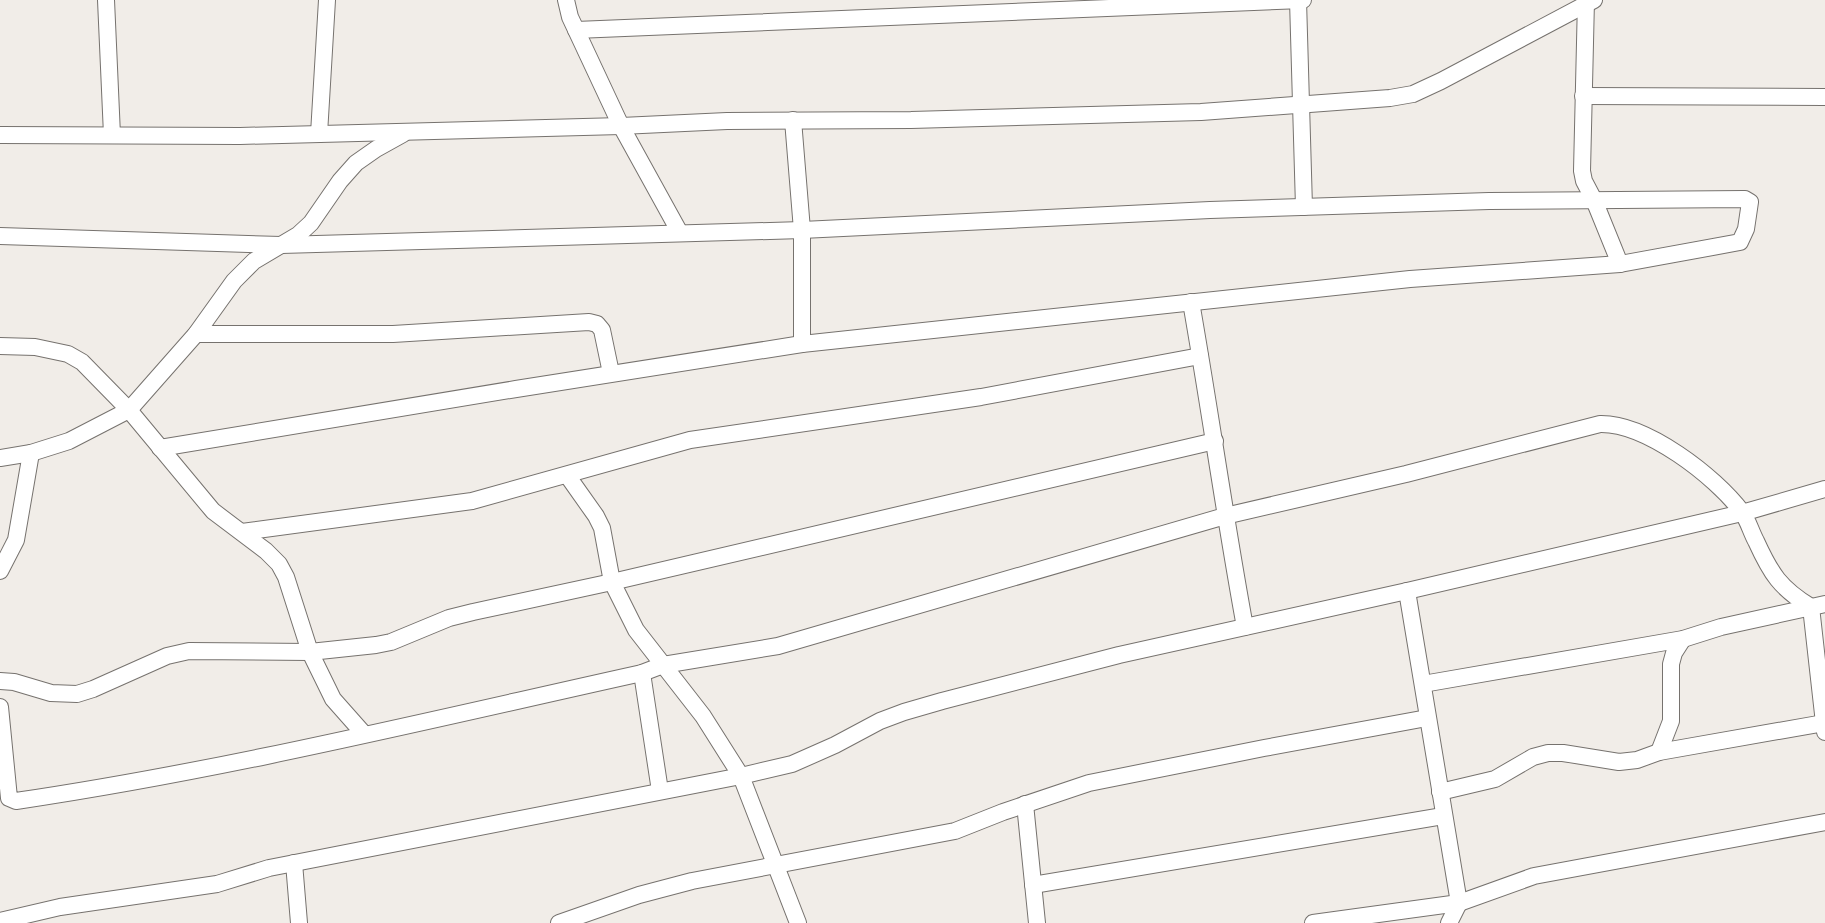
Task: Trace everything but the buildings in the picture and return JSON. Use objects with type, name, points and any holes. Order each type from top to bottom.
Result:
[{"type":"street","points":[[106,0],[112,135]]},
{"type":"street","points":[[319,134],[327,0]]},
{"type":"street","points":[[566,0],[570,18],[621,126],[680,233]]},
{"type":"street","points":[[576,30],[1029,6],[1300,0],[1304,207]]},
{"type":"street","points":[[0,135],[319,134],[727,121],[911,120],[1201,112],[1390,98],[1413,94],[1441,81],[1588,1]]},
{"type":"street","points":[[1588,1],[1582,171],[1584,182],[1594,200],[1620,264]]},
{"type":"street","points":[[1583,96],[1825,97]]},
{"type":"street","points":[[793,120],[802,230],[802,344]]},
{"type":"street","points":[[0,458],[31,453],[69,441],[129,410],[196,334],[234,281],[254,261],[298,235],[311,223],[356,163],[407,132]]},
{"type":"street","points":[[0,236],[281,245],[802,230],[1304,207],[1594,200],[1745,199],[1750,202],[1746,229],[1740,242],[1620,264],[1410,279],[802,344],[160,448]]},
{"type":"street","points":[[1191,302],[1245,627]]},
{"type":"street","points":[[196,334],[393,334],[589,322],[597,324],[602,330],[611,374]]},
{"type":"street","points":[[0,346],[35,347],[68,354],[90,369],[129,410],[208,505],[266,550],[279,564],[286,577],[310,652],[333,699],[364,734]]},
{"type":"street","points":[[242,532],[472,501],[690,440],[981,397],[1200,356]]},
{"type":"street","points":[[0,707],[9,798],[16,801],[127,784],[642,673],[663,665],[778,646],[1225,516],[1406,474],[1600,424],[1627,427],[1686,458],[1701,469],[1742,513],[1768,569],[1790,594],[1818,606]]},
{"type":"street","points":[[0,681],[14,682],[51,693],[77,694],[167,657],[189,651],[310,652],[391,642],[449,618],[502,605],[612,582],[1215,441]]},
{"type":"street","points":[[0,571],[16,540],[31,453]]},
{"type":"street","points":[[567,475],[602,528],[612,582],[636,630],[703,716],[741,776],[798,923]]},
{"type":"street","points":[[0,921],[60,907],[217,884],[255,871],[741,776],[792,764],[904,712],[1119,654],[1407,591],[1742,513],[1825,489]]},
{"type":"street","points":[[1407,591],[1459,903],[1449,923]]},
{"type":"street","points":[[1423,684],[1683,639],[1721,627],[1818,606]]},
{"type":"street","points":[[1440,792],[1495,779],[1533,757],[1548,753],[1563,753],[1619,762],[1637,760],[1659,753],[1825,728],[1818,606]]},
{"type":"street","points":[[1659,753],[1671,721],[1671,664],[1674,653],[1683,639]]},
{"type":"street","points":[[642,673],[660,791]]},
{"type":"street","points":[[559,923],[639,895],[692,881],[955,831],[1025,804],[1089,783],[1427,718]]},
{"type":"street","points":[[1025,804],[1037,923]]},
{"type":"street","points":[[1033,885],[1443,816]]},
{"type":"street","points":[[1313,923],[1459,903],[1534,876],[1825,822]]},
{"type":"street","points":[[294,863],[298,923]]}]
